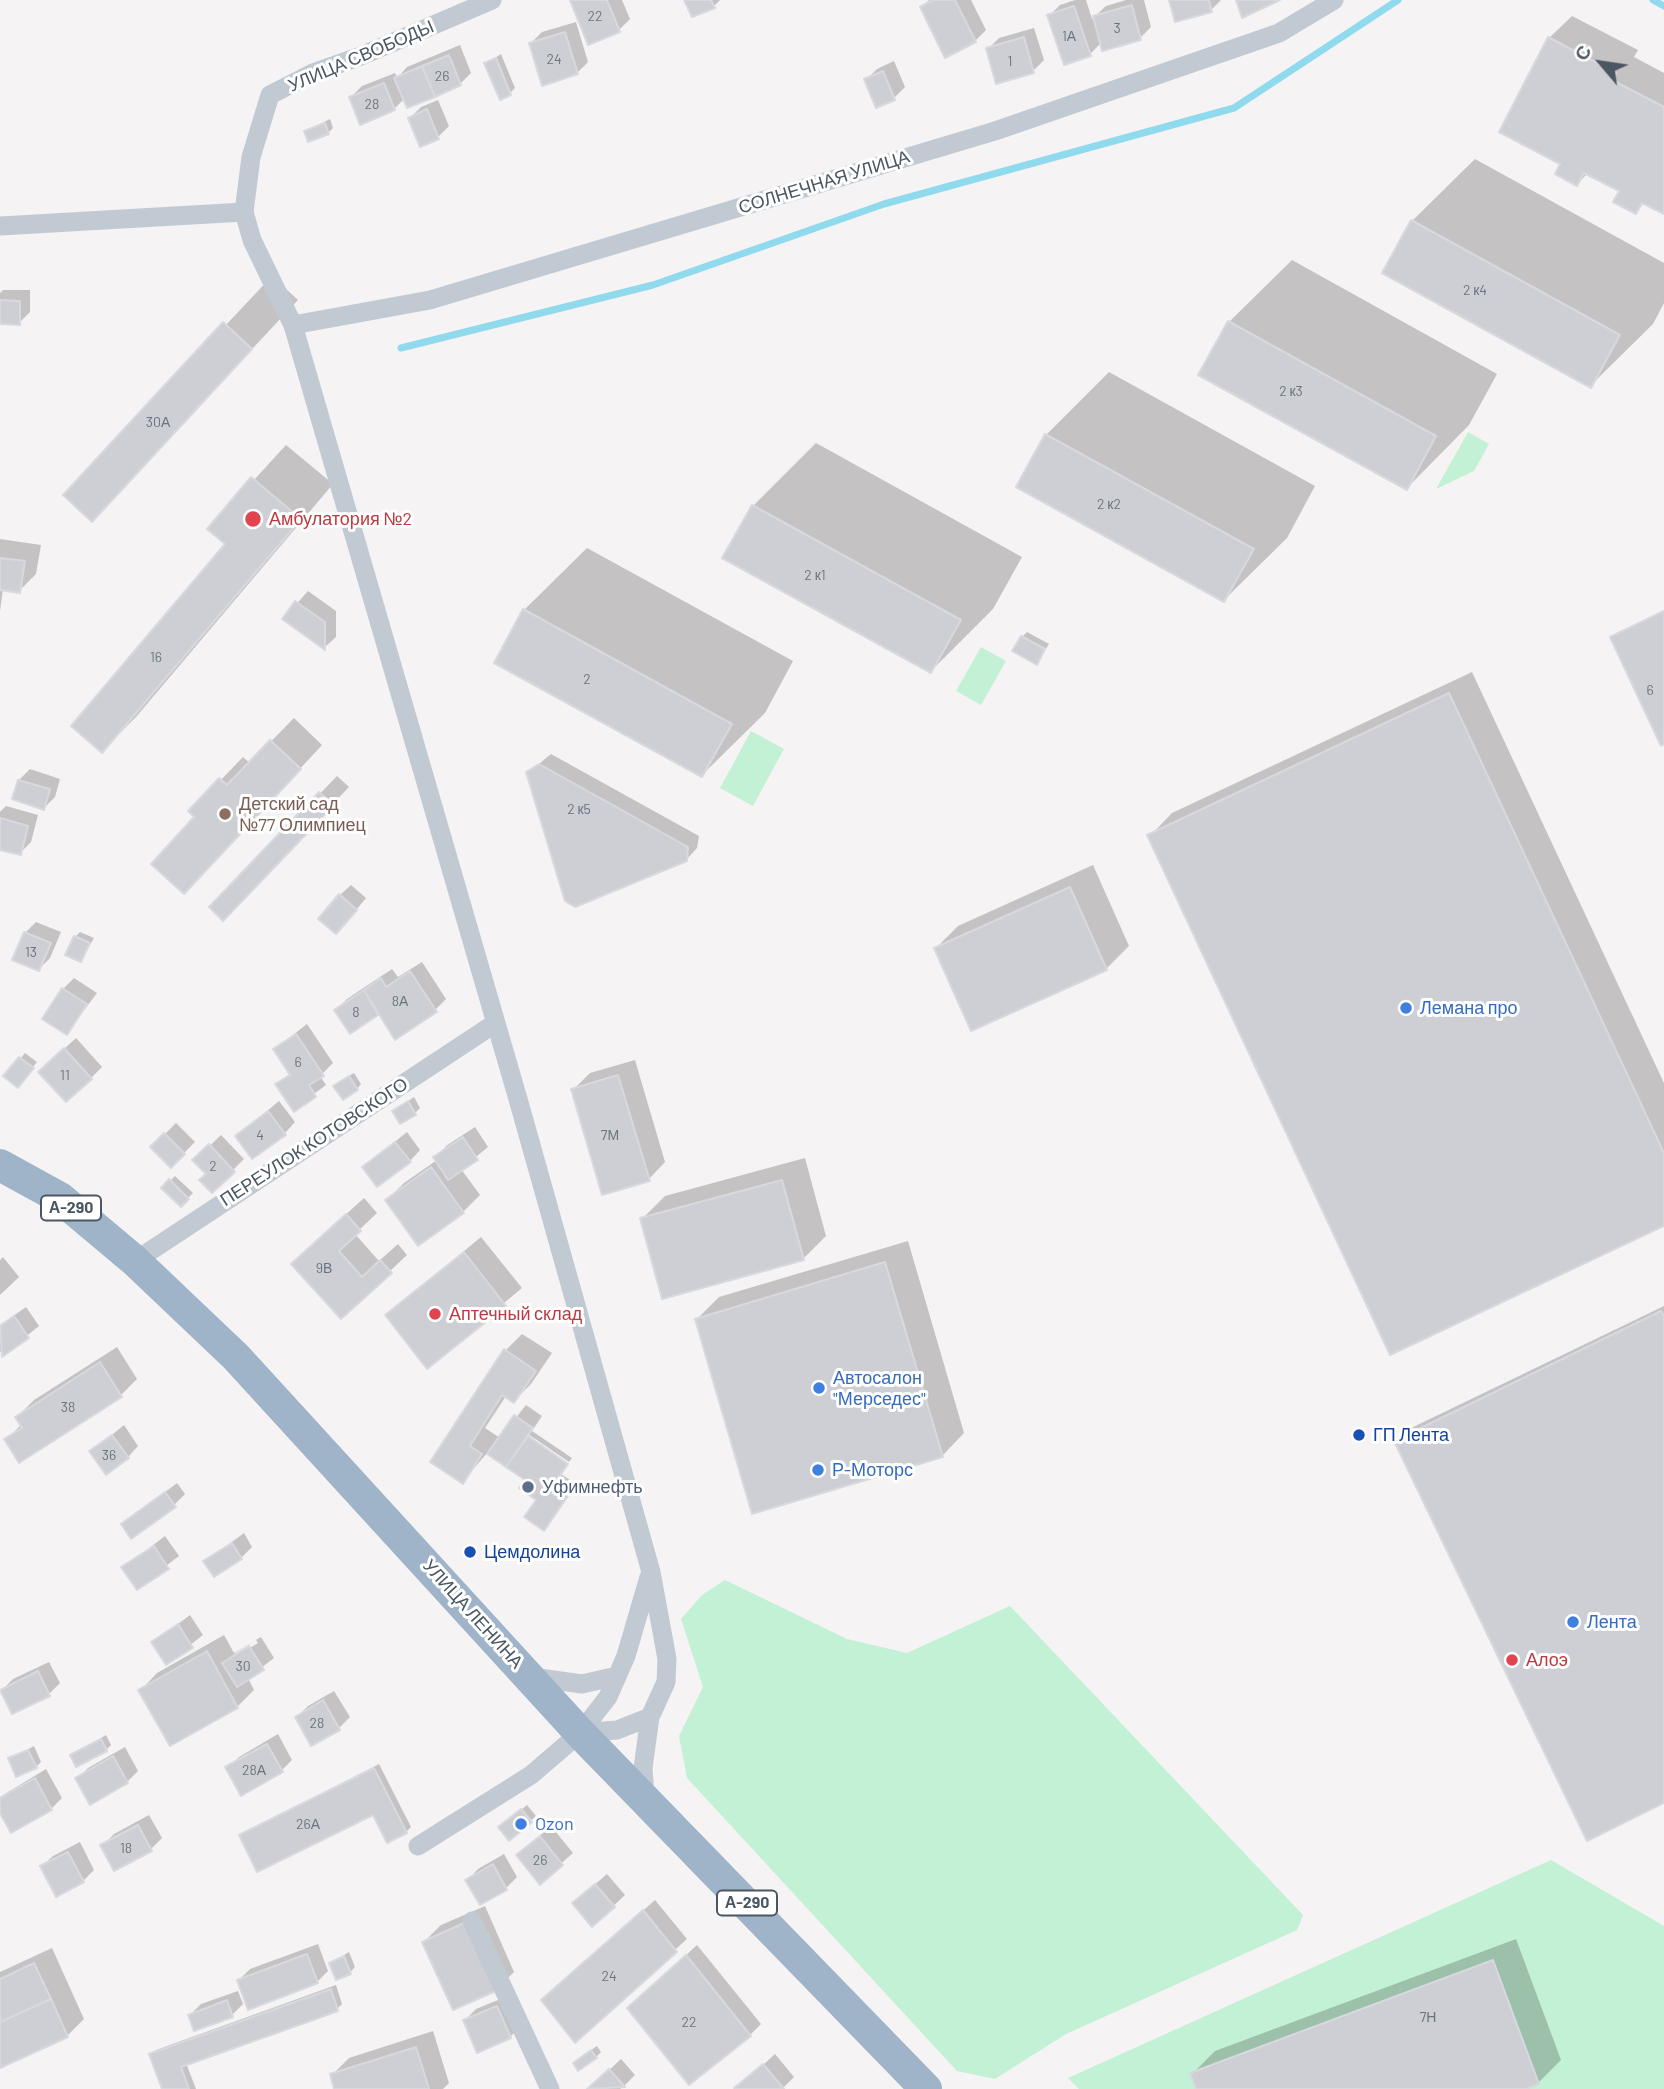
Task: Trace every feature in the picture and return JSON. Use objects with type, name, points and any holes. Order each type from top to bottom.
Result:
[{"type":"highway","name":"УЛИЦА ЛЕНИНА","points":[[0,1165],[60,1198],[135,1261],[236,1357],[580,1733],[926,2089]]},
{"type":"street","name":"УЛИЦА СВОБОДЫ","points":[[244,212],[251,157],[270,95],[313,73],[361,56],[492,0]]},
{"type":"street","name":"СОЛНЕЧНАЯ УЛИЦА","points":[[293,325],[430,300],[995,131],[1279,33],[1334,0]]},
{"type":"street","points":[[0,226],[244,212],[252,240],[293,325],[494,1024],[518,1099],[650,1572],[667,1659],[666,1682],[650,1717],[643,1768],[645,1797]]},
{"type":"street","name":"ПЕРЕУЛОК КОТОВСКОГО","points":[[135,1261],[494,1024]]},
{"type":"street","points":[[418,1846],[531,1775],[580,1733],[608,1696],[617,1676],[638,1623],[650,1572]]},
{"type":"street","points":[[529,1676],[582,1684],[617,1676]]},
{"type":"street","points":[[580,1733],[617,1730],[650,1717]]},
{"type":"street","points":[[472,1921],[550,2089]]},
{"type":"green space","points":[[1468,432],[1489,444],[1474,471],[1436,489]]},
{"type":"green space","points":[[981,647],[1006,661],[981,705],[956,691]]},
{"type":"green space","points":[[751,731],[784,749],[753,806],[720,788]]},
{"type":"green space","points":[[725,1580],[847,1639],[907,1653],[1010,1606],[1303,1915],[1297,1930],[1066,2034],[995,2079],[957,2071],[687,1778],[679,1736],[703,1687],[681,1619],[702,1595]]},
{"type":"green space","points":[[1551,1860],[1664,1926],[1664,2089],[1079,2089],[1068,2078]]},
{"type":"building","points":[[570,0],[607,0],[620,32],[588,45]]},
{"type":"building","points":[[684,0],[711,0],[715,8],[692,17]]},
{"type":"building","points":[[933,0],[955,0],[976,42],[945,58],[920,7]]},
{"type":"building","points":[[1169,0],[1209,0],[1212,12],[1175,22]]},
{"type":"building","points":[[1236,0],[1280,0],[1242,18]]},
{"type":"building","points":[[1132,5],[1141,40],[1102,51],[1093,16]]},
{"type":"building","points":[[1074,6],[1091,56],[1064,65],[1047,15]]},
{"type":"building","points":[[565,32],[578,74],[542,86],[529,43]]},
{"type":"building","points":[[1024,37],[1034,73],[996,84],[986,48]]},
{"type":"building","points":[[1548,37],[1616,73],[1612,80],[1664,107],[1664,214],[1642,203],[1636,214],[1613,202],[1619,191],[1584,173],[1577,186],[1555,174],[1560,164],[1499,132]]},
{"type":"building","points":[[449,55],[461,85],[435,97],[422,66]]},
{"type":"building","points":[[496,58],[511,95],[500,100],[484,63]]},
{"type":"building","points":[[422,66],[435,97],[407,108],[394,78]]},
{"type":"building","points":[[883,71],[895,100],[876,108],[864,79]]},
{"type":"building","points":[[384,83],[395,110],[360,125],[349,97]]},
{"type":"building","points":[[427,109],[439,139],[420,147],[408,118]]},
{"type":"building","points":[[325,123],[329,134],[308,142],[304,131]]},
{"type":"building","points":[[1411,220],[1620,335],[1591,388],[1382,273]]},
{"type":"building","points":[[0,300],[20,301],[20,325],[0,324]]},
{"type":"building","points":[[1228,321],[1436,436],[1407,490],[1198,375]]},
{"type":"building","points":[[223,322],[252,349],[92,522],[63,495]]},
{"type":"building","points":[[1045,434],[1254,549],[1224,602],[1016,487]]},
{"type":"building","points":[[251,477],[301,519],[102,753],[71,726],[225,544],[207,529]]},
{"type":"building","points":[[752,505],[961,620],[931,673],[722,558]]},
{"type":"building","points":[[0,558],[25,561],[20,593],[0,590]]},
{"type":"building","points":[[295,601],[325,622],[325,650],[282,619]]},
{"type":"building","points":[[523,609],[732,724],[702,777],[494,663]]},
{"type":"building","points":[[1664,611],[1664,744],[1661,746],[1610,637]]},
{"type":"building","points":[[1021,636],[1045,649],[1037,665],[1012,651]]},
{"type":"building","points":[[1449,693],[1664,1153],[1664,1226],[1390,1355],[1147,835]]},
{"type":"building","name":"Детский сад №77 Олимпиец","points":[[270,740],[301,769],[184,894],[151,864],[194,817],[188,811],[219,778],[227,785]]},
{"type":"building","points":[[539,764],[688,847],[687,861],[575,907],[565,901],[526,772]]},
{"type":"building","points":[[18,780],[50,789],[44,810],[12,799]]},
{"type":"building","points":[[319,792],[334,805],[223,921],[209,907]]},
{"type":"building","points":[[0,818],[28,826],[21,855],[0,850]]},
{"type":"building","points":[[1070,887],[1107,970],[971,1031],[934,948]]},
{"type":"building","points":[[339,894],[357,910],[336,934],[318,919]]},
{"type":"building","points":[[24,932],[51,943],[39,971],[12,960]]},
{"type":"building","points":[[74,936],[90,943],[81,962],[65,955]]},
{"type":"building","points":[[410,971],[437,1012],[395,1040],[364,990],[381,978],[386,987]]},
{"type":"building","points":[[62,988],[87,1004],[67,1035],[42,1019]]},
{"type":"building","points":[[364,990],[378,1015],[350,1034],[334,1010]]},
{"type":"building","points":[[296,1034],[324,1076],[309,1085],[316,1097],[294,1112],[275,1084],[290,1075],[273,1049]]},
{"type":"building","points":[[64,1048],[92,1079],[66,1102],[38,1072]]},
{"type":"building","points":[[19,1057],[34,1068],[18,1088],[3,1076]]},
{"type":"building","points":[[618,1075],[650,1181],[602,1195],[571,1089]]},
{"type":"building","points":[[349,1076],[358,1090],[343,1100],[333,1086]]},
{"type":"building","points":[[408,1101],[416,1115],[400,1124],[392,1111]]},
{"type":"building","points":[[268,1111],[286,1135],[252,1159],[235,1136]]},
{"type":"building","points":[[164,1133],[185,1154],[171,1168],[150,1147]]},
{"type":"building","points":[[463,1137],[478,1160],[448,1180],[433,1157]]},
{"type":"building","points":[[395,1142],[411,1162],[377,1187],[362,1167]]},
{"type":"building","points":[[209,1144],[235,1172],[212,1193],[199,1180],[206,1174],[192,1160]]},
{"type":"building","points":[[431,1167],[464,1213],[418,1246],[385,1200]]},
{"type":"building","points":[[169,1179],[189,1199],[181,1207],[161,1188]]},
{"type":"building","points":[[782,1180],[804,1260],[662,1299],[640,1218]]},
{"type":"building","points":[[346,1214],[361,1231],[339,1251],[362,1277],[380,1260],[392,1273],[341,1319],[291,1264]]},
{"type":"building","points":[[464,1252],[506,1306],[427,1369],[385,1315]]},
{"type":"building","name":"Автосалон \"Мерседес\"","points":[[885,1262],[943,1457],[752,1514],[695,1319]]},
{"type":"building","name":"Лента","points":[[1661,1311],[1664,1316],[1664,1803],[1587,1841],[1394,1441]]},
{"type":"building","points":[[14,1316],[29,1338],[2,1357],[0,1326]]},
{"type":"building","points":[[504,1349],[536,1371],[514,1403],[502,1395],[470,1446],[482,1454],[463,1484],[430,1462]]},
{"type":"building","points":[[100,1362],[122,1397],[19,1463],[4,1439],[22,1428],[15,1417]]},
{"type":"building","points":[[514,1415],[533,1428],[506,1467],[487,1454]]},
{"type":"building","points":[[112,1435],[129,1458],[106,1475],[89,1451]]},
{"type":"building","points":[[528,1436],[568,1464],[557,1480],[572,1490],[544,1531],[524,1517],[536,1500],[519,1488],[525,1480],[506,1467]]},
{"type":"building","points":[[165,1492],[176,1507],[131,1539],[121,1524]]},
{"type":"building","points":[[232,1543],[242,1559],[214,1577],[203,1561]]},
{"type":"building","points":[[154,1546],[169,1569],[137,1590],[121,1567]]},
{"type":"building","points":[[178,1624],[193,1648],[166,1665],[151,1642]]},
{"type":"building","points":[[249,1646],[264,1670],[237,1687],[222,1663]]},
{"type":"building","points":[[207,1651],[238,1708],[170,1746],[138,1690]]},
{"type":"building","points":[[38,1671],[50,1696],[12,1714],[0,1690]]},
{"type":"building","points":[[323,1700],[340,1730],[311,1746],[295,1717]]},
{"type":"building","points":[[101,1739],[107,1751],[76,1767],[70,1755]]},
{"type":"building","points":[[267,1744],[283,1772],[241,1796],[225,1767]]},
{"type":"building","points":[[28,1750],[37,1768],[16,1777],[8,1758]]},
{"type":"building","points":[[113,1756],[128,1783],[90,1805],[75,1778]]},
{"type":"building","points":[[374,1768],[407,1833],[387,1843],[373,1815],[257,1872],[239,1835]]},
{"type":"building","points":[[35,1778],[52,1810],[11,1833],[0,1813],[0,1798]]},
{"type":"building","points":[[521,1809],[532,1822],[509,1841],[498,1827]]},
{"type":"building","points":[[138,1825],[152,1851],[114,1871],[100,1845]]},
{"type":"building","points":[[540,1836],[563,1865],[540,1885],[516,1855]]},
{"type":"building","points":[[68,1852],[84,1882],[56,1897],[40,1866]]},
{"type":"building","points":[[493,1864],[507,1890],[480,1905],[465,1880]]},
{"type":"building","points":[[595,1884],[615,1907],[592,1927],[572,1903]]},
{"type":"building","points":[[643,1910],[677,1952],[575,2043],[541,2000]]},
{"type":"building","points":[[468,1921],[498,1990],[453,2010],[422,1942]]},
{"type":"building","points":[[307,1954],[318,1983],[248,2010],[237,1980]]},
{"type":"building","points":[[686,1955],[751,2036],[689,2085],[627,2008]]},
{"type":"building","points":[[344,1956],[351,1974],[336,1980],[329,1963]]},
{"type":"building","points":[[1493,1960],[1539,2084],[1526,2089],[1196,2089],[1190,2073]]},
{"type":"building","points":[[34,1963],[51,1999],[0,2022],[0,1979]]},
{"type":"building","points":[[331,1989],[338,2011],[181,2067],[189,2089],[162,2089],[149,2054]]},
{"type":"building","points":[[51,1999],[68,2037],[0,2068],[0,2022]]},
{"type":"building","points":[[227,2000],[233,2017],[194,2031],[188,2015]]},
{"type":"building","points":[[497,2006],[511,2038],[477,2053],[463,2020]]},
{"type":"building","points":[[416,2047],[429,2089],[334,2089],[330,2074]]},
{"type":"building","points":[[591,2050],[597,2058],[578,2071],[573,2063]]},
{"type":"building","points":[[763,2064],[784,2089],[734,2088]]},
{"type":"building","points":[[609,2069],[625,2087],[587,2089]]},
{"type":"waterway","points":[[401,348],[653,285],[884,204],[1234,108],[1398,0]]},
{"type":"waterway","points":[[1653,0],[1664,6]]},
{"type":"place","name":"Амбулатория №2","points":[[253,519]]},
{"type":"place","name":"Детский сад №77 Олимпиец","points":[[225,814]]},
{"type":"place","name":"Лемана про","points":[[1406,1008]]},
{"type":"place","name":"Аптечный склад","points":[[435,1314]]},
{"type":"place","name":"Автосалон \"Мерседес\"","points":[[819,1388]]},
{"type":"place","name":"ГП Лента","points":[[1359,1435]]},
{"type":"place","name":"Р-Моторс","points":[[818,1470]]},
{"type":"place","name":"Уфимнефть","points":[[528,1487]]},
{"type":"place","name":"Цемдолина","points":[[470,1552]]},
{"type":"place","name":"Лента","points":[[1573,1622]]},
{"type":"place","name":"Алоэ","points":[[1512,1660]]},
{"type":"place","name":"Ozon","points":[[521,1824]]}]
